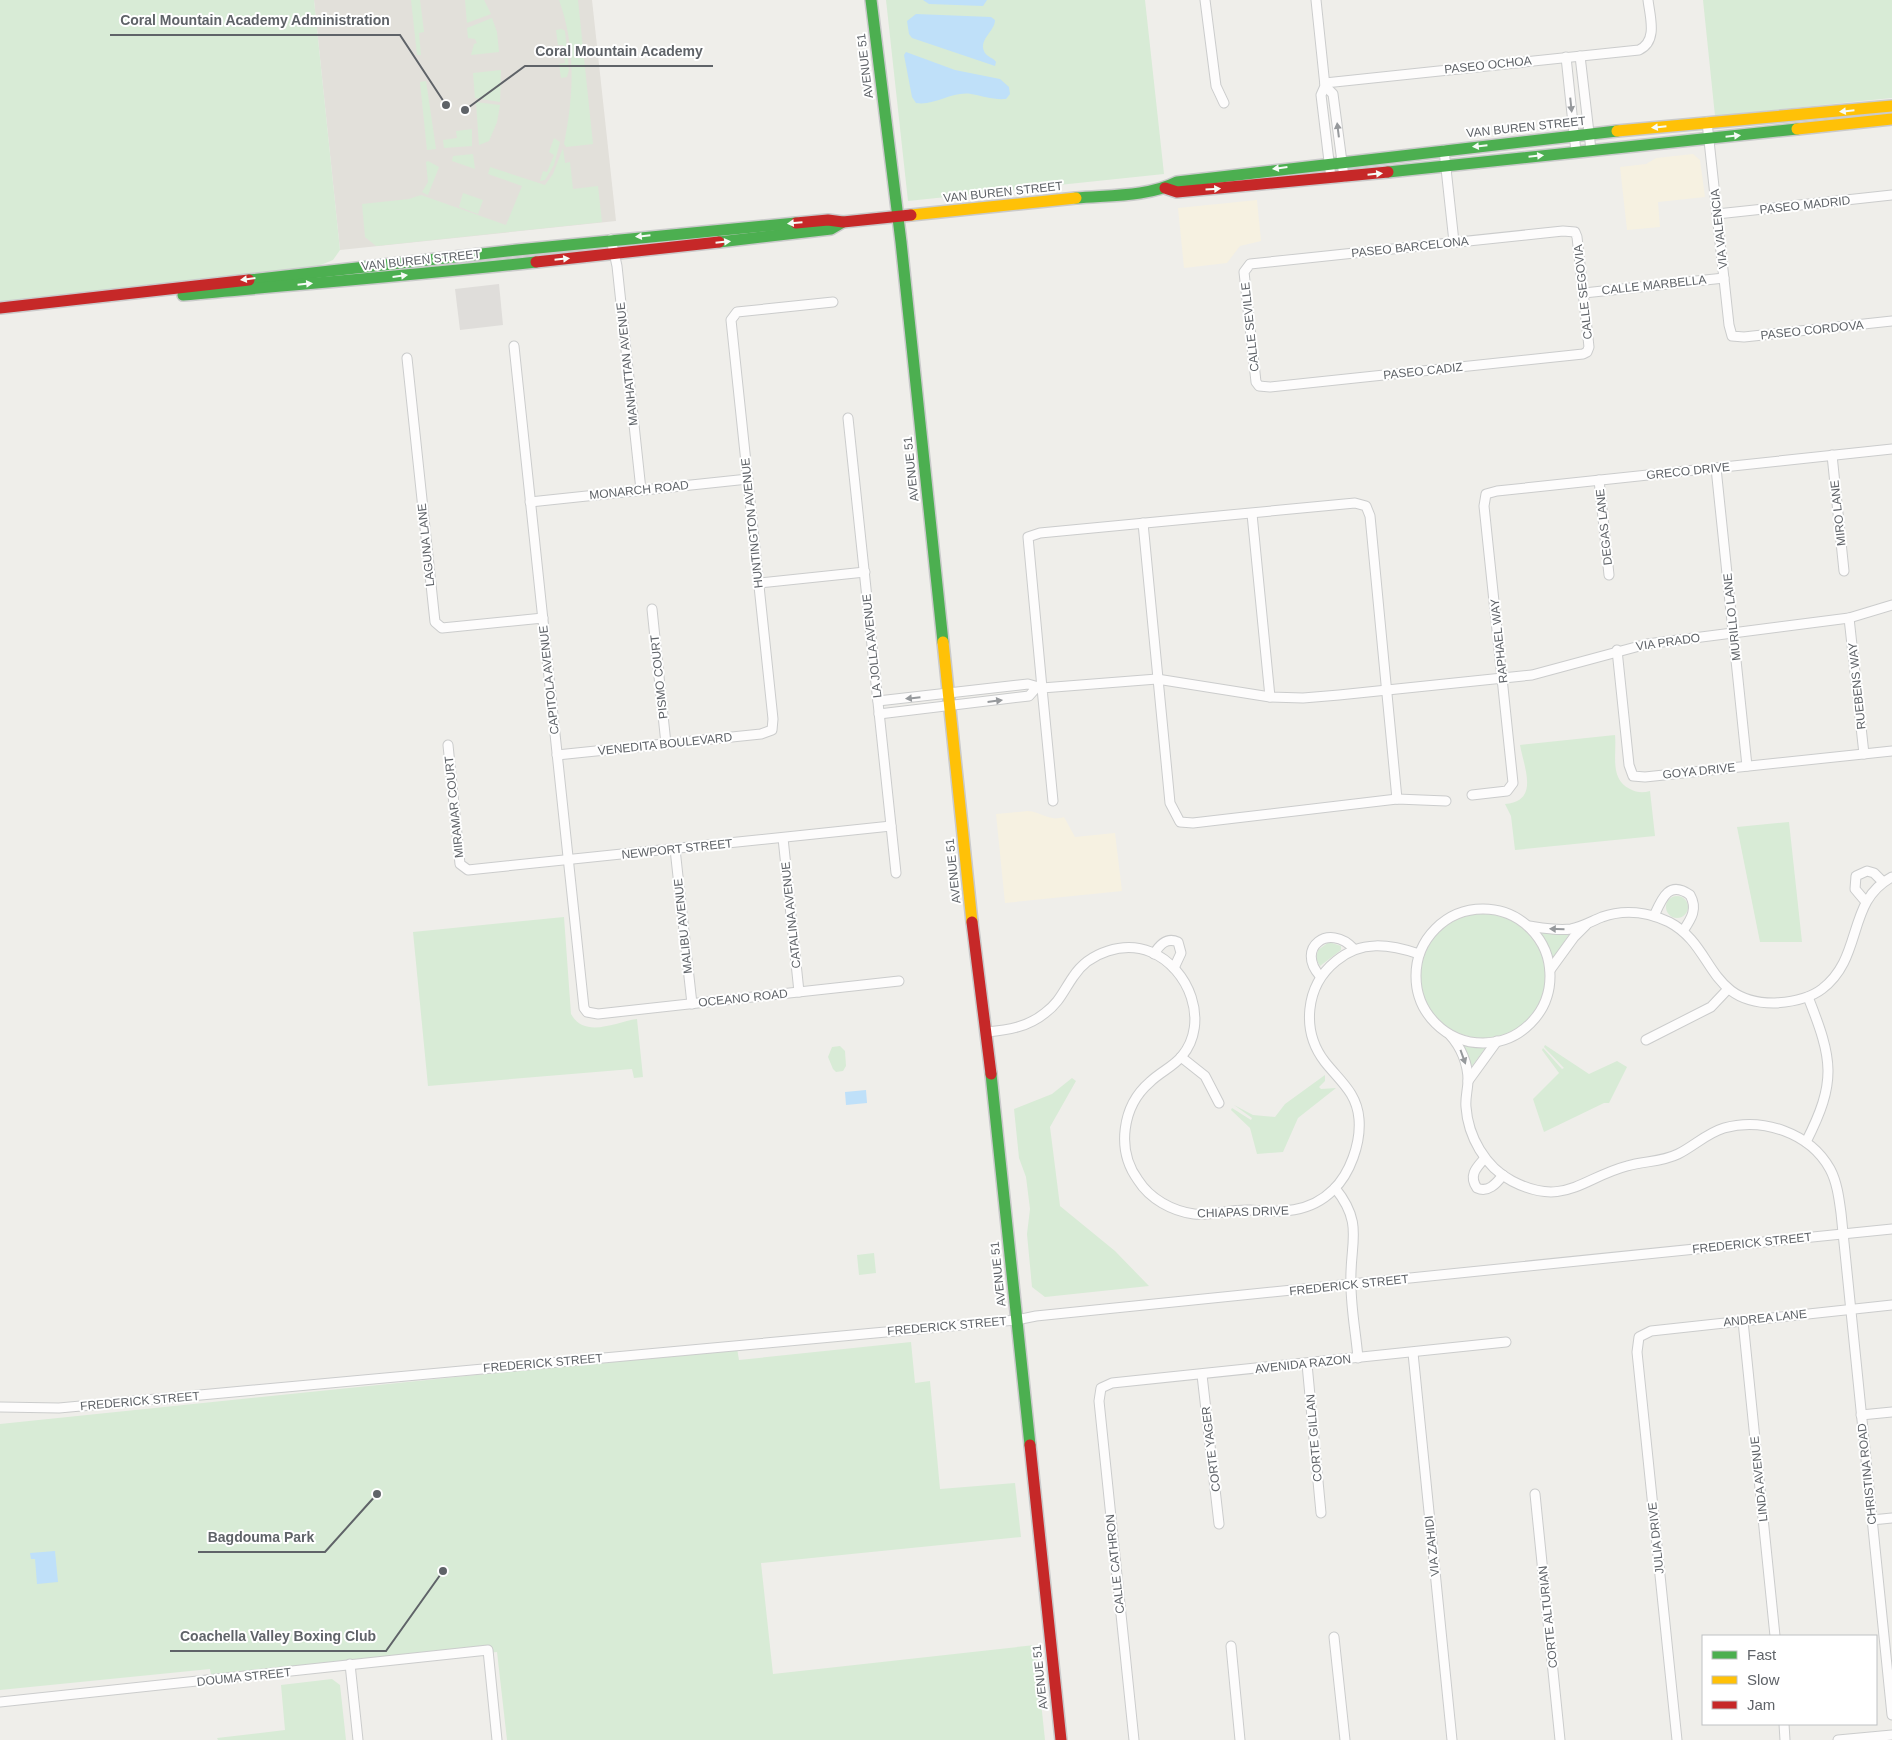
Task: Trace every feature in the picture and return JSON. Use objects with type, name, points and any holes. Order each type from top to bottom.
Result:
[{"type":"street","name":"AVENUE 51","points":[[871,0],[901,242],[971,914],[987,1032],[1060,1740]]},
{"type":"street","points":[[1205,0],[1216,86],[1224,104]]},
{"type":"street","points":[[1316,0],[1325,84],[1321,96],[1330,178]]},
{"type":"street","name":"PASEO OCHOA","points":[[1325,84],[1639,50],[1649,44],[1652,37],[1648,0]]},
{"type":"street","points":[[1580,56],[1591,150]]},
{"type":"street","points":[[1566,57],[1576,152]]},
{"type":"street","points":[[1325,84],[1333,94],[1344,177]]},
{"type":"street","name":"VAN BUREN STREET","points":[[0,308],[611,239],[828,220],[843,222],[1165,188],[1177,182],[1329,162],[1708,122],[1802,116],[1892,106]]},
{"type":"street","name":"VAN BUREN STREET","points":[[1165,188],[1176,192],[1344,177],[1892,119]]},
{"type":"street","name":"VIA VALENCIA","points":[[1708,122],[1732,336]]},
{"type":"street","points":[[1444,150],[1454,242]]},
{"type":"street","name":"PASEO MADRID","points":[[1717,214],[1892,195]]},
{"type":"street","name":"VAN BUREN STREET","points":[[0,314],[338,280],[377,279],[614,254],[805,233],[831,228],[843,222]]},
{"type":"street","name":"PASEO BARCELONA","points":[[1246,267],[1257,263],[1454,242],[1563,231],[1575,232]]},
{"type":"street","name":"CALLE SEGOVIA","points":[[1575,232],[1584,293],[1588,340],[1587,352]]},
{"type":"street","name":"MANHATTAN AVENUE","points":[[611,239],[641,490]]},
{"type":"street","points":[[350,260],[408,254],[421,259]]},
{"type":"street","name":"CALLE SEVILLE","points":[[1246,267],[1245,278],[1253,356],[1256,382],[1259,386]]},
{"type":"street","name":"CALLE MARBELLA","points":[[1584,293],[1724,278]]},
{"type":"street","name":"HUNTINGTON AVENUE","points":[[772,730],[773,719],[732,327],[733,315],[744,311],[833,302]]},
{"type":"street","name":"PASEO CORDOVA","points":[[1732,336],[1744,337],[1892,322]]},
{"type":"street","name":"CAPITOLA AVENUE","points":[[514,346],[583,1001],[587,1012]]},
{"type":"street","name":"PASEO CADIZ","points":[[1259,386],[1263,388],[1307,384],[1576,355],[1587,352]]},
{"type":"street","name":"LAGUNA LANE","points":[[407,358],[435,622],[442,628],[543,618]]},
{"type":"street","name":"LA JOLLA AVENUE","points":[[848,418],[896,873]]},
{"type":"street","name":"GRECO DRIVE","points":[[1486,494],[1497,491],[1892,449]]},
{"type":"street","name":"MIRO LANE","points":[[1832,456],[1844,571]]},
{"type":"street","name":"MURILLO LANE","points":[[1716,468],[1747,766]]},
{"type":"street","name":"MONARCH ROAD","points":[[530,502],[748,479]]},
{"type":"street","name":"DEGAS LANE","points":[[1599,480],[1609,575]]},
{"type":"street","name":"RAPHAEL WAY","points":[[1472,795],[1500,792],[1512,788],[1513,777],[1484,506],[1486,494]]},
{"type":"street","points":[[1053,802],[1039,688],[1028,537],[1040,532],[1252,514],[1355,503],[1366,506],[1370,516],[1397,799]]},
{"type":"street","points":[[1252,514],[1270,697]]},
{"type":"street","points":[[1143,523],[1170,804],[1180,822],[1193,823],[1397,799],[1446,801]]},
{"type":"street","points":[[759,583],[865,572]]},
{"type":"street","name":"VIA PRADO","points":[[1039,688],[1157,679],[1270,697],[1303,698],[1386,690],[1502,678],[1554,670],[1617,650],[1673,640],[1849,618],[1892,605]]},
{"type":"street","name":"PISMO COURT","points":[[652,609],[666,744]]},
{"type":"street","name":"RUEBENS WAY","points":[[1849,618],[1864,754]]},
{"type":"street","name":"GOYA DRIVE","points":[[1617,650],[1629,765],[1633,776],[1644,777],[1892,751]]},
{"type":"street","points":[[878,701],[1028,684],[1039,688]]},
{"type":"street","points":[[880,714],[1029,696],[1039,688]]},
{"type":"street","name":"VENEDITA BOULEVARD","points":[[557,756],[761,734],[772,730]]},
{"type":"street","name":"MIRAMAR COURT","points":[[448,745],[459,858],[463,869]]},
{"type":"street","name":"NEWPORT STREET","points":[[463,869],[475,870],[891,826]]},
{"type":"street","name":"CATALINA AVENUE","points":[[782,838],[799,992]]},
{"type":"street","name":"MALIBU AVENUE","points":[[675,849],[692,1004]]},
{"type":"street","points":[[1866,902],[1855,889],[1856,876],[1867,871],[1874,873],[1883,882]]},
{"type":"street","points":[[1808,997],[1826,1045],[1828,1077],[1823,1105],[1806,1142],[1776,1128],[1755,1124],[1737,1125],[1716,1131],[1671,1157],[1627,1166],[1569,1190],[1538,1190],[1518,1184],[1503,1175],[1485,1158],[1469,1127],[1466,1105],[1468,1082],[1464,1059],[1450,1035],[1436,1024],[1425,1008],[1417,982],[1419,954],[1431,934],[1443,924],[1466,911],[1490,909],[1502,911],[1529,926],[1563,929],[1586,925],[1602,917],[1620,913],[1638,913],[1654,916],[1683,931],[1697,947],[1711,971],[1728,989],[1749,999],[1768,1003],[1808,997],[1828,984],[1843,964],[1852,945],[1858,915],[1883,882],[1892,877]]},
{"type":"street","points":[[1654,916],[1665,894],[1677,889],[1684,890],[1690,895],[1695,909],[1683,931]]},
{"type":"street","points":[[1550,970],[1569,943],[1586,925]]},
{"type":"street","points":[[1450,1035],[1473,1041],[1497,1041],[1518,1033],[1535,1018],[1547,994],[1550,970],[1543,947],[1529,926]]},
{"type":"street","points":[[1320,976],[1310,960],[1311,952],[1318,942],[1328,937],[1337,937],[1346,941],[1354,949]]},
{"type":"street","points":[[1154,954],[1165,941],[1172,940],[1178,942],[1181,953],[1174,968]]},
{"type":"street","name":"CHIAPAS DRIVE","points":[[987,1032],[1020,1027],[1042,1016],[1060,1000],[1079,969],[1104,952],[1127,948],[1154,954],[1181,975],[1190,994],[1194,1017],[1192,1035],[1182,1057],[1140,1092],[1133,1102],[1124,1127],[1129,1163],[1139,1182],[1154,1197],[1174,1209],[1195,1214],[1234,1209],[1275,1212],[1311,1205],[1335,1188],[1350,1165],[1356,1143],[1359,1119],[1351,1093],[1325,1062],[1312,1037],[1309,1016],[1310,1002],[1320,976],[1336,961],[1354,949],[1387,945],[1419,954]]},
{"type":"street","name":"OCEANO ROAD","points":[[587,1012],[598,1014],[899,982]]},
{"type":"street","points":[[1646,1040],[1711,1007],[1728,989]]},
{"type":"street","points":[[1468,1082],[1497,1041]]},
{"type":"street","points":[[1182,1057],[1204,1076],[1219,1103]]},
{"type":"street","name":"CHRISTINA ROAD","points":[[1806,1142],[1820,1155],[1834,1178],[1843,1234],[1872,1520],[1888,1626],[1892,1715]]},
{"type":"street","points":[[1485,1158],[1473,1174],[1472,1179],[1477,1188],[1484,1190],[1490,1188],[1503,1175]]},
{"type":"street","points":[[1335,1188],[1349,1209],[1353,1219],[1351,1285],[1358,1358]]},
{"type":"street","name":"FREDERICK STREET","points":[[0,1406],[59,1408],[1016,1320],[1036,1316],[1892,1229]]},
{"type":"street","name":"ANDREA LANE","points":[[1639,1337],[1651,1331],[1892,1305]]},
{"type":"street","name":"LINDA AVENUE","points":[[1743,1321],[1775,1635]]},
{"type":"street","name":"JULIA DRIVE","points":[[1639,1337],[1637,1352],[1677,1740]]},
{"type":"street","name":"AVENIDA RAZON","points":[[1101,1388],[1112,1383],[1506,1342]]},
{"type":"street","name":"VIA ZAHIDI","points":[[1413,1353],[1452,1740]]},
{"type":"street","name":"CORTE GILLAN","points":[[1306,1364],[1321,1513]]},
{"type":"street","name":"CORTE YAGER","points":[[1202,1375],[1219,1524]]},
{"type":"street","name":"CALLE CATHRON","points":[[1101,1388],[1099,1401],[1134,1740]]},
{"type":"street","points":[[1861,1415],[1892,1412]]},
{"type":"street","name":"CORTE ALTURIAN","points":[[1535,1494],[1560,1740]]},
{"type":"street","points":[[1872,1520],[1892,1518]]},
{"type":"street","points":[[1334,1637],[1345,1740]]},
{"type":"street","points":[[1231,1646],[1240,1740]]},
{"type":"street","name":"DOUMA STREET","points":[[0,1702],[488,1650],[497,1740]]},
{"type":"street","points":[[350,1664],[358,1740]]},
{"type":"street","points":[[1784,1725],[1785,1740]]},
{"type":"street","points":[[1838,1740],[1892,1735]]},
{"type":"shaded area","points":[[314,0],[592,0],[616,221],[340,250]]},
{"type":"shaded area","points":[[499,284],[503,325],[460,330],[455,289]]},
{"type":"green space","points":[[0,0],[314,0],[340,250],[333,260],[313,268],[0,303]]},
{"type":"green space","points":[[411,0],[420,0],[424,32],[419,33],[421,55],[417,55]]},
{"type":"green space","points":[[465,0],[484,0],[491,14],[467,23]]},
{"type":"green space","points":[[559,0],[578,0],[593,144],[566,147],[564,144],[570,107],[572,71],[565,18]]},
{"type":"green space","points":[[886,0],[1145,0],[1164,174],[908,201]]},
{"type":"green space","points":[[1703,0],[1892,0],[1892,98],[1715,116]]},
{"type":"green space","points":[[492,18],[497,32],[499,52],[471,55],[474,44],[477,43],[475,39],[468,38],[467,28]]},
{"type":"green space","points":[[562,29],[565,31],[569,70],[567,77],[561,78],[559,64],[565,63],[563,45],[558,45],[556,30]]},
{"type":"green space","points":[[501,70],[500,102],[475,98],[473,73]]},
{"type":"green space","points":[[426,81],[436,149],[427,150],[420,82]]},
{"type":"green space","points":[[476,102],[500,105],[497,122],[489,141],[479,145]]},
{"type":"green space","points":[[472,129],[472,146],[444,148],[443,140],[457,138],[456,131]]},
{"type":"green space","points":[[554,138],[560,142],[554,165],[545,180],[540,181],[543,171],[547,172],[554,155],[549,152]]},
{"type":"green space","points":[[563,148],[565,163],[570,162],[573,189],[598,186],[602,222],[376,246],[365,237],[362,204],[409,199],[421,195],[506,225],[522,186],[488,174],[490,167],[545,185],[553,174]]},
{"type":"green space","points":[[473,154],[475,169],[452,161],[453,156]]},
{"type":"green space","points":[[428,161],[439,167],[428,195],[422,192],[428,182],[426,162]]},
{"type":"green space","points":[[463,193],[483,200],[478,214],[459,207]]},
{"type":"green space","points":[[1615,735],[1615,765],[1619,779],[1623,785],[1633,790],[1640,792],[1650,791],[1655,836],[1515,850],[1511,816],[1505,804],[1516,802],[1523,797],[1526,790],[1526,773],[1520,745]]},
{"type":"green space","points":[[1789,822],[1802,942],[1760,942],[1737,827]]},
{"type":"green space","points":[[1677,896],[1685,899],[1688,907],[1685,915],[1677,918],[1669,915],[1666,907],[1669,899]]},
{"type":"green space","points":[[1483,914],[1507,919],[1527,932],[1540,952],[1545,976],[1540,1000],[1527,1020],[1507,1033],[1483,1038],[1459,1033],[1439,1020],[1426,1000],[1421,976],[1426,952],[1439,932],[1459,919]]},
{"type":"green space","points":[[564,917],[571,1014],[577,1022],[584,1026],[592,1027],[601,1027],[637,1019],[643,1077],[634,1078],[632,1069],[428,1086],[413,932]]},
{"type":"green space","points":[[1543,932],[1570,933],[1553,958],[1540,935]]},
{"type":"green space","points":[[1329,942],[1341,946],[1341,950],[1320,966],[1316,959],[1318,950]]},
{"type":"green space","points":[[1465,1043],[1486,1047],[1472,1066],[1462,1045]]},
{"type":"green space","points":[[1545,1045],[1589,1074],[1617,1061],[1627,1067],[1609,1103],[1604,1103],[1544,1132],[1533,1099],[1559,1073],[1542,1050],[1543,1048],[1562,1069],[1564,1068],[1544,1047]]},
{"type":"green space","points":[[840,1046],[845,1051],[846,1066],[843,1071],[836,1072],[828,1057],[832,1047]]},
{"type":"green space","points":[[1325,1075],[1325,1081],[1319,1087],[1321,1089],[1336,1088],[1298,1118],[1283,1152],[1257,1154],[1250,1128],[1231,1110],[1232,1108],[1251,1120],[1252,1118],[1234,1105],[1253,1115],[1275,1117],[1285,1104]]},
{"type":"green space","points":[[1072,1078],[1076,1081],[1050,1127],[1060,1206],[1115,1251],[1149,1286],[1045,1297],[1032,1287],[1027,1234],[1030,1209],[1026,1177],[1019,1158],[1014,1109],[1052,1094]]},
{"type":"green space","points":[[874,1253],[876,1273],[859,1275],[857,1255]]},
{"type":"green space","points":[[911,1342],[915,1383],[930,1381],[940,1489],[1015,1483],[1021,1537],[761,1563],[773,1674],[1035,1645],[1045,1740],[507,1740],[497,1652],[212,1681],[210,1669],[0,1690],[0,1424],[737,1348],[739,1360]]},
{"type":"green space","points":[[332,1679],[340,1685],[346,1740],[218,1740],[217,1738],[285,1730],[281,1685]]},
{"type":"sand","points":[[1693,154],[1700,160],[1705,197],[1658,202],[1660,227],[1627,230],[1620,167],[1646,164],[1656,158]]},
{"type":"sand","points":[[1257,200],[1261,241],[1240,246],[1227,263],[1184,268],[1178,208]]},
{"type":"sand","points":[[1028,811],[1050,818],[1064,817],[1075,837],[1115,833],[1122,891],[1005,903],[996,814]]},
{"type":"water","points":[[923,0],[987,0],[983,6],[929,4]]},
{"type":"water","points":[[916,14],[991,17],[995,20],[993,28],[985,39],[983,47],[985,53],[996,62],[995,66],[912,38],[909,34],[907,21]]},
{"type":"water","points":[[906,52],[955,70],[1000,79],[1009,87],[1010,94],[1006,99],[964,94],[930,102],[916,103],[912,97],[904,55]]},
{"type":"water","points":[[866,1090],[867,1103],[846,1105],[845,1092]]},
{"type":"water","points":[[55,1551],[58,1582],[37,1584],[35,1559],[31,1559],[30,1553]]},
{"type":"traffic: fast","points":[[871,0],[901,242],[943,642]]},
{"type":"traffic: fast","points":[[1388,172],[1797,129]]},
{"type":"traffic: fast","points":[[1076,198],[1141,193],[1166,187],[1177,182],[1617,131]]},
{"type":"traffic: fast","points":[[719,242],[831,229],[843,222]]},
{"type":"traffic: fast","points":[[249,280],[517,250],[796,223]]},
{"type":"traffic: fast","points":[[183,295],[536,262]]},
{"type":"traffic: fast","points":[[991,1074],[1030,1445]]},
{"type":"traffic: slow","points":[[1617,131],[1892,106]]},
{"type":"traffic: slow","points":[[1797,129],[1892,119]]},
{"type":"traffic: slow","points":[[911,215],[1076,198]]},
{"type":"traffic: slow","points":[[943,642],[972,922]]},
{"type":"traffic: jam","points":[[1165,188],[1177,192],[1388,172]]},
{"type":"traffic: jam","points":[[796,223],[828,220],[843,222],[911,215]]},
{"type":"traffic: jam","points":[[536,262],[719,242]]},
{"type":"traffic: jam","points":[[0,308],[249,280]]},
{"type":"traffic: jam","points":[[972,922],[991,1074]]},
{"type":"traffic: jam","points":[[1030,1445],[1061,1740]]},
{"type":"place","name":"Coral Mountain Academy Administration","points":[[446,105]]},
{"type":"place","name":"Coral Mountain Academy","points":[[465,110]]},
{"type":"place","name":"Bagdouma Park","points":[[377,1494]]},
{"type":"place","name":"Coachella Valley Boxing Club","points":[[443,1571]]}]
